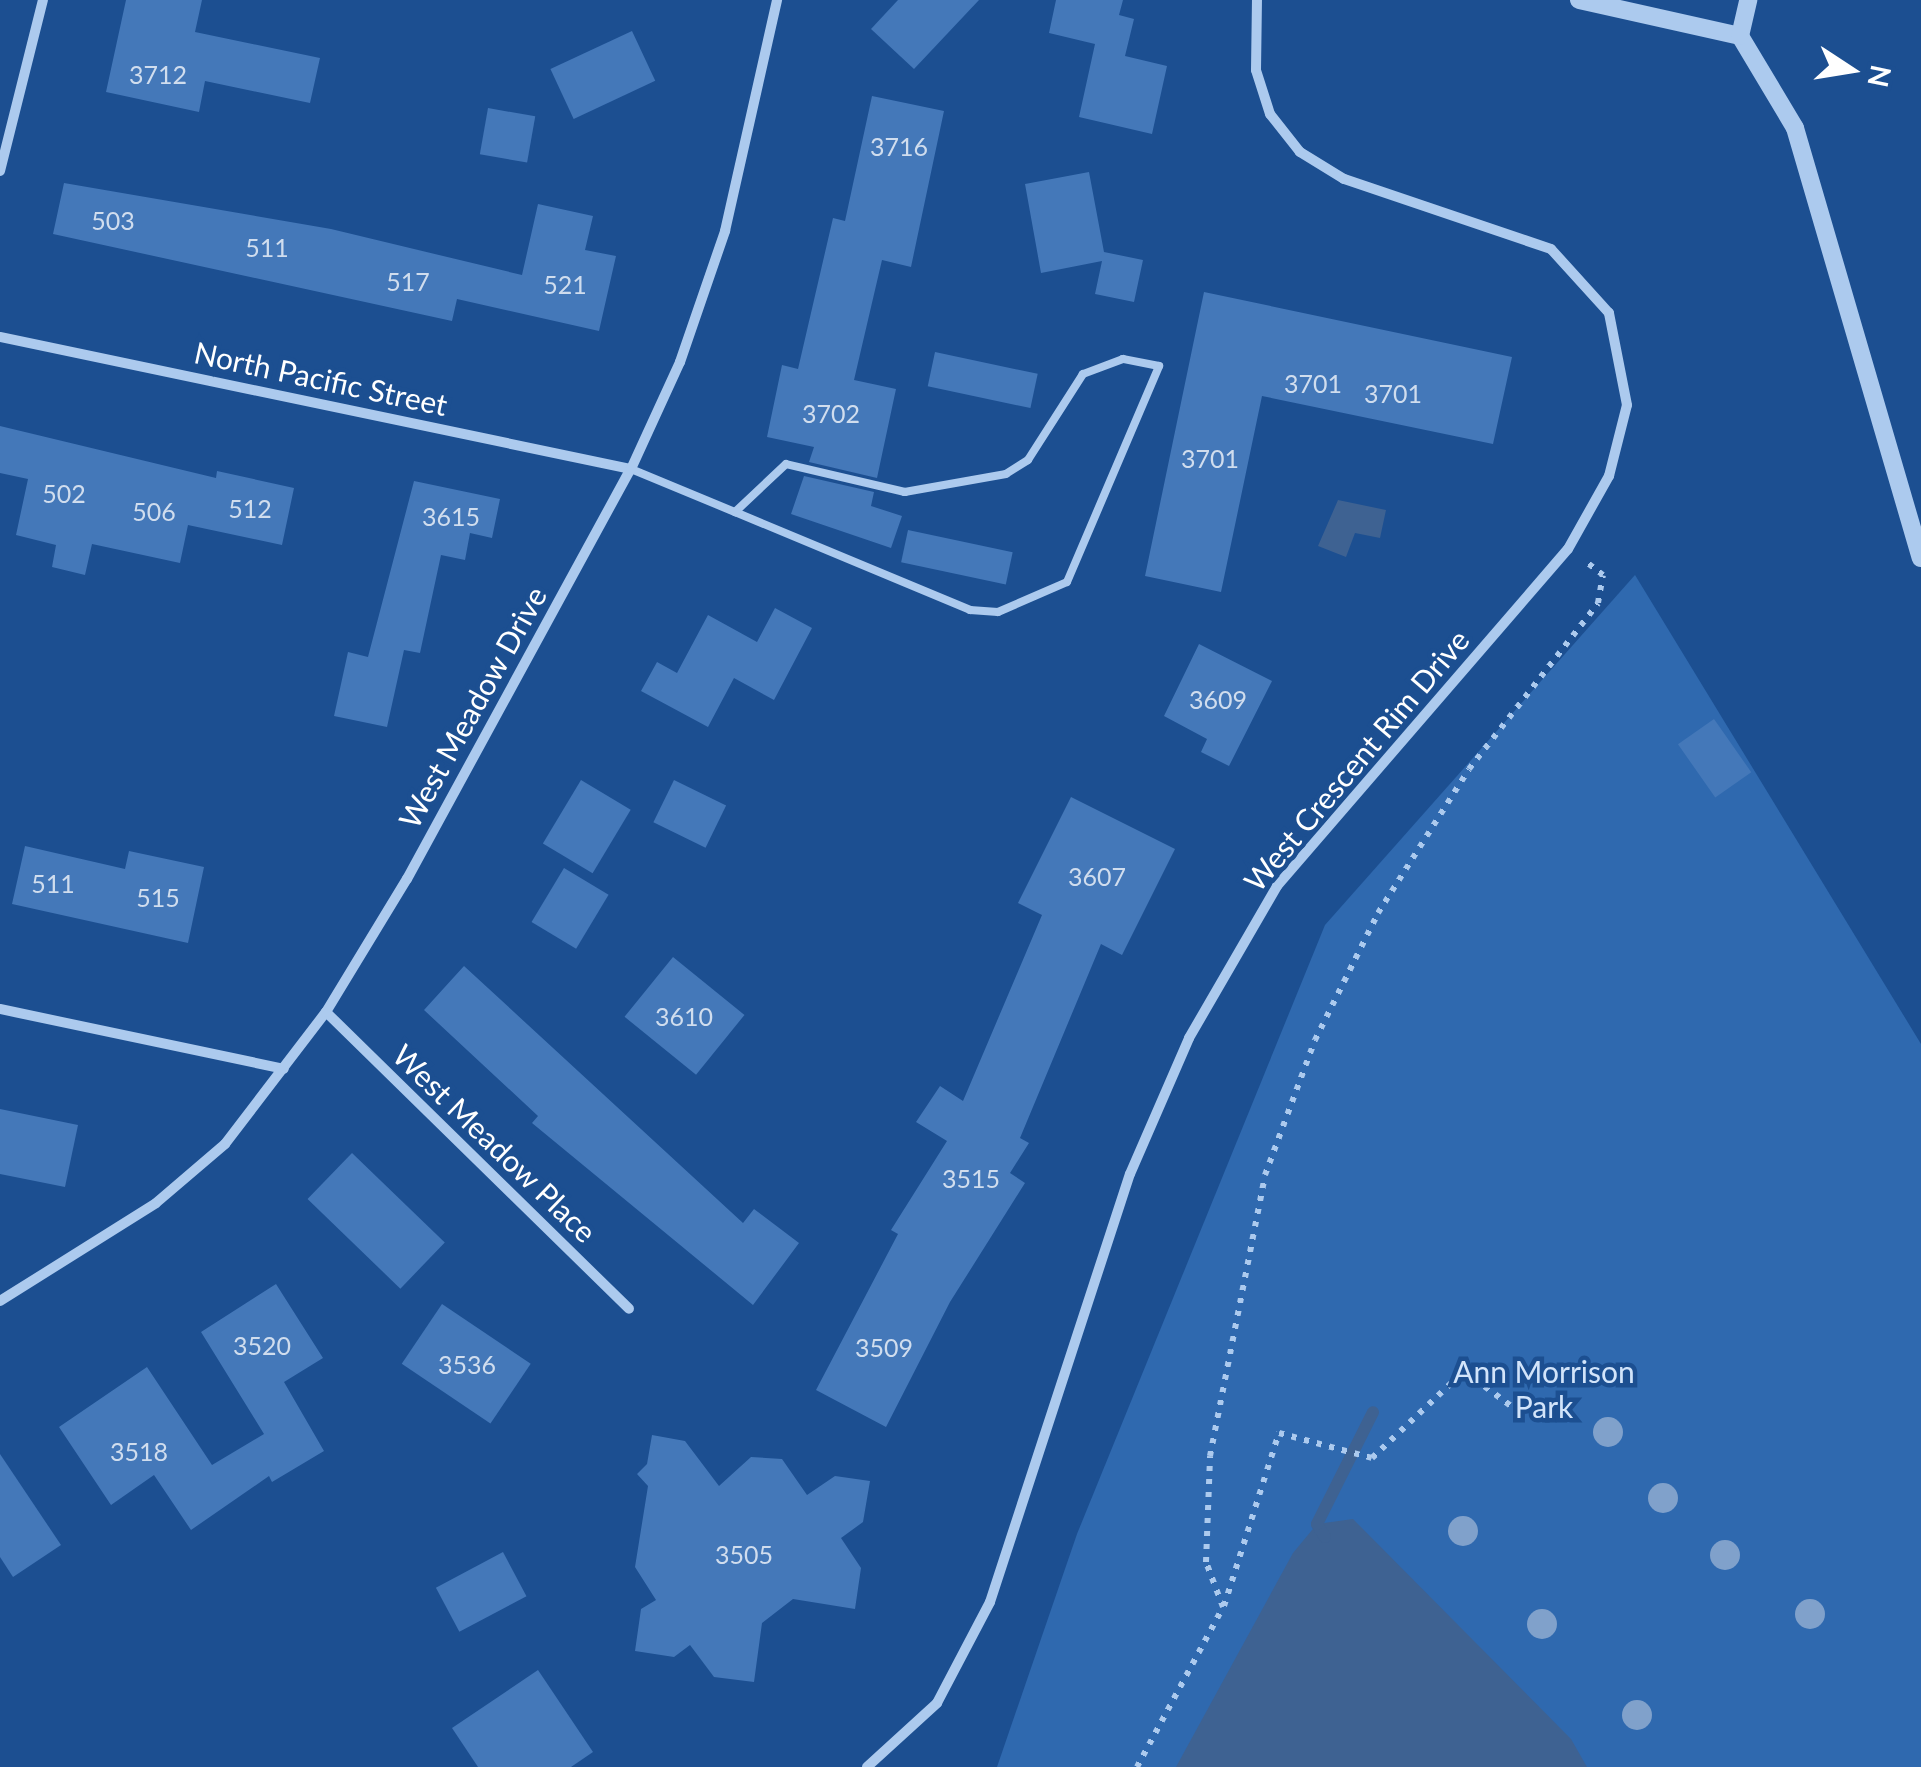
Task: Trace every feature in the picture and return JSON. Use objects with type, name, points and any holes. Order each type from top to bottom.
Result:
[{"type":"street","points":[[0,171],[43,0]]},
{"type":"street","name":"West Meadow Drive","points":[[0,1301],[156,1202],[225,1144],[326,1012],[631,469],[680,362],[726,230],[777,0]]},
{"type":"street","name":"West Crescent Rim Drive","points":[[867,1767],[938,1703],[990,1602],[1130,1174],[1189,1038],[1277,886],[1568,548],[1609,476],[1627,405],[1609,314],[1550,249],[1344,180],[1300,152],[1270,114],[1256,70],[1257,0]]},
{"type":"street","points":[[1579,0],[1740,36]]},
{"type":"street","points":[[1748,0],[1740,36],[1795,128],[1921,558]]},
{"type":"street","name":"North Pacific Street","points":[[0,337],[631,469]]},
{"type":"street","points":[[0,1009],[284,1069]]},
{"type":"street","name":"West Meadow Place","points":[[326,1012],[629,1309]]},
{"type":"lane","points":[[631,469],[970,610],[998,612],[1067,582],[1159,366],[1123,359],[1083,374],[1028,460],[1006,474],[886,491],[786,464],[735,512]]},
{"type":"path","points":[[1223,1607],[1206,1562],[1210,1456],[1264,1175],[1315,1040],[1395,885],[1469,768],[1598,603],[1603,575],[1568,548]]},
{"type":"path","points":[[1138,1767],[1223,1607],[1280,1433],[1372,1458],[1464,1371],[1515,1409]]},
{"type":"green space","name":"Ann Morrison Park","points":[[1635,575],[1921,1044],[1921,1767],[997,1767],[1077,1534],[1325,925]]},
{"type":"shaded area","points":[[1338,500],[1386,510],[1380,538],[1355,533],[1346,557],[1318,546]]},
{"type":"shaded area","points":[[1353,1519],[1571,1739],[1587,1767],[1176,1767],[1293,1553],[1317,1524]]},
{"type":"building","points":[[126,0],[202,0],[195,32],[320,58],[310,103],[205,81],[199,112],[106,92]]},
{"type":"building","points":[[898,0],[979,0],[914,69],[871,29]]},
{"type":"building","points":[[1056,0],[1123,0],[1119,15],[1134,19],[1125,56],[1167,66],[1152,134],[1079,117],[1095,44],[1049,33]]},
{"type":"building","points":[[632,31],[655,81],[574,119],[550,69]]},
{"type":"building","points":[[872,96],[944,111],[911,267],[882,260],[854,380],[896,389],[877,478],[809,462],[814,447],[767,437],[782,365],[798,369],[833,218],[845,221]]},
{"type":"building","points":[[488,108],[535,116],[527,163],[480,154]]},
{"type":"building","points":[[1089,172],[1104,252],[1143,260],[1134,302],[1095,294],[1102,261],[1041,273],[1025,184]]},
{"type":"building","points":[[64,183],[331,229],[522,275],[538,204],[593,216],[585,250],[616,256],[599,331],[457,299],[452,321],[53,234]]},
{"type":"building","points":[[1204,292],[1512,357],[1493,444],[1262,396],[1221,592],[1145,576]]},
{"type":"building","points":[[935,352],[1038,374],[1030,408],[928,386]]},
{"type":"building","points":[[0,426],[216,478],[217,471],[294,488],[282,545],[188,525],[180,563],[92,544],[85,575],[52,567],[56,545],[16,535],[28,479],[0,473]]},
{"type":"building","points":[[804,476],[874,492],[871,506],[902,516],[891,548],[791,514]]},
{"type":"building","points":[[414,481],[500,499],[492,538],[470,533],[465,560],[441,555],[420,653],[404,650],[387,727],[334,716],[348,652],[368,657]]},
{"type":"building","points":[[908,530],[1013,552],[1006,585],[901,562]]},
{"type":"building","points":[[775,608],[812,628],[774,700],[734,678],[708,727],[641,691],[657,662],[677,673],[708,615],[757,642]]},
{"type":"building","points":[[1199,644],[1272,681],[1229,766],[1201,752],[1207,739],[1164,716]]},
{"type":"building","points":[[1714,719],[1751,772],[1715,797],[1678,744]]},
{"type":"building","points":[[581,780],[631,810],[593,873],[543,843]]},
{"type":"building","points":[[674,780],[726,805],[706,848],[653,822]]},
{"type":"building","points":[[1071,797],[1175,849],[1122,955],[1101,944],[1020,1138],[1029,1143],[1010,1173],[1025,1183],[950,1302],[886,1427],[816,1390],[898,1234],[891,1230],[947,1141],[916,1122],[940,1086],[963,1101],[1042,915],[1018,903]]},
{"type":"building","points":[[25,846],[125,869],[129,851],[204,867],[188,943],[12,904]]},
{"type":"building","points":[[564,868],[609,895],[576,949],[532,922]]},
{"type":"building","points":[[673,957],[744,1015],[696,1075],[625,1017]]},
{"type":"building","points":[[464,966],[743,1223],[754,1209],[799,1243],[753,1305],[532,1123],[538,1116],[424,1010]]},
{"type":"building","points":[[0,1109],[78,1125],[65,1187],[0,1174]]},
{"type":"building","points":[[352,1153],[445,1243],[400,1289],[308,1199]]},
{"type":"building","points":[[276,1284],[323,1358],[284,1382],[324,1451],[272,1482],[269,1476],[191,1530],[154,1475],[111,1505],[59,1427],[147,1367],[212,1465],[264,1434],[201,1332]]},
{"type":"building","points":[[442,1304],[531,1364],[490,1424],[402,1364]]},
{"type":"building","points":[[652,1435],[685,1441],[719,1486],[751,1457],[782,1459],[807,1495],[835,1476],[870,1481],[863,1522],[841,1538],[861,1568],[855,1609],[793,1599],[762,1623],[754,1682],[714,1677],[690,1645],[674,1657],[635,1651],[641,1609],[656,1600],[635,1567],[648,1486],[637,1474],[647,1464]]},
{"type":"building","points":[[0,1454],[61,1545],[13,1577],[0,1557]]},
{"type":"building","points":[[503,1552],[526,1596],[459,1632],[436,1588]]},
{"type":"building","points":[[538,1670],[593,1752],[571,1767],[478,1767],[452,1728]]},
{"type":"waterway","points":[[1325,1537],[1317,1524],[1373,1412]]}]
